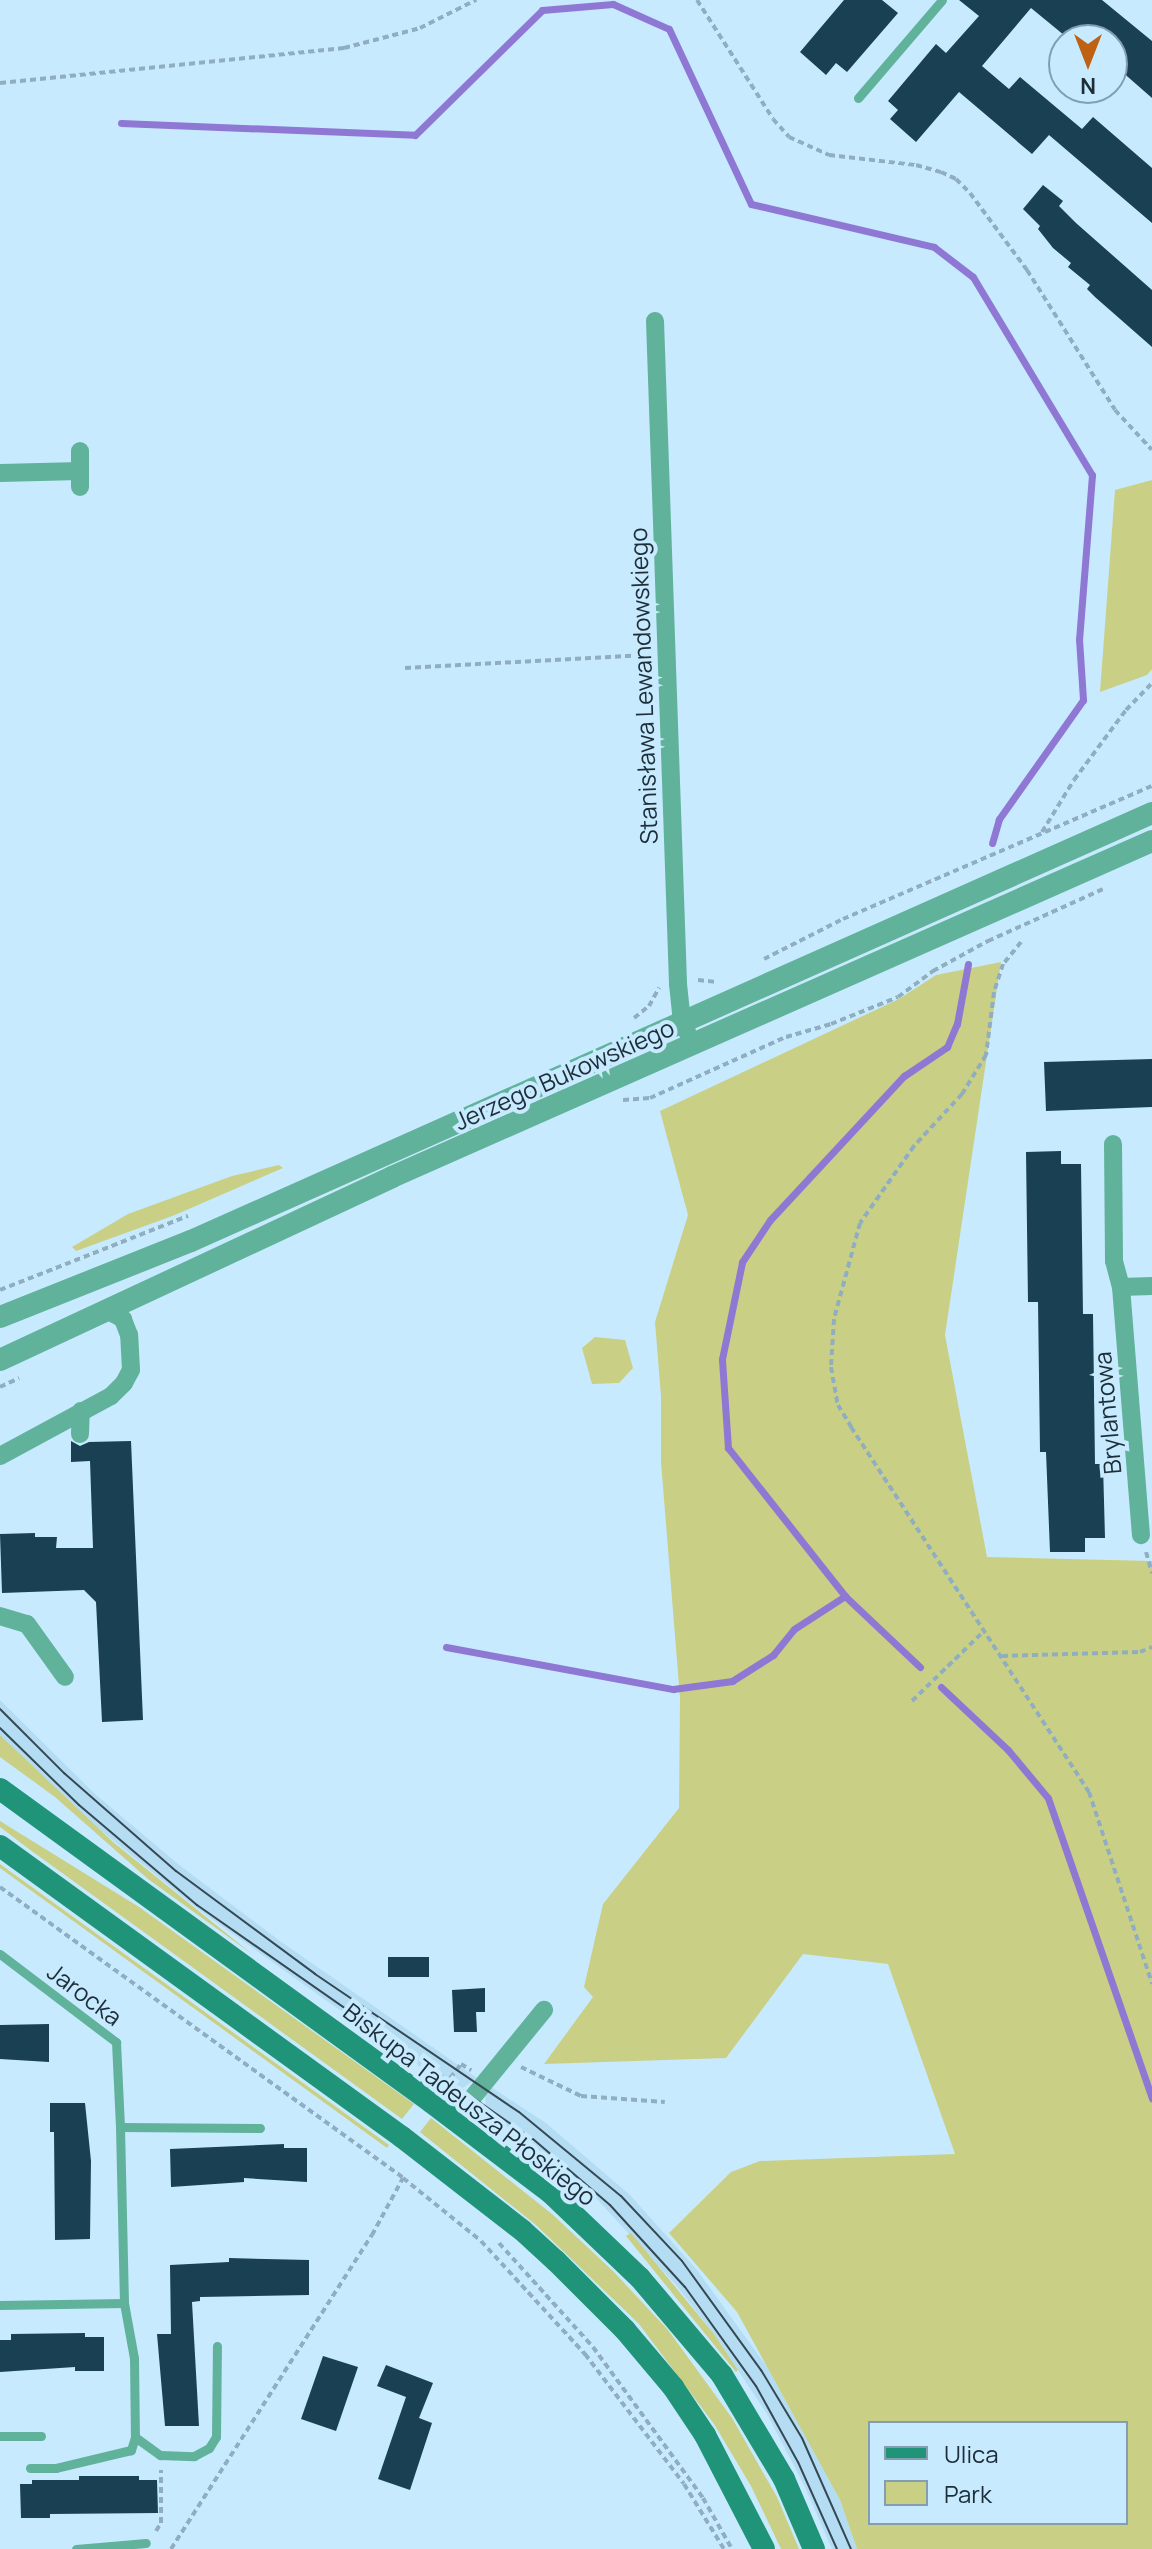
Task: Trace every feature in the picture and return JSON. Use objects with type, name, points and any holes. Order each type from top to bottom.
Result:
[{"type":"main road","name":"Biskupa Tadeusza Płoskiego","points":[[0,1789],[455,2119],[551,2193],[640,2278],[680,2321],[722,2375],[784,2479],[814,2549]]},
{"type":"main road","points":[[0,1846],[402,2137],[522,2230],[556,2261],[625,2330],[673,2387],[705,2435],[764,2549]]},
{"type":"street","name":"Stanisława Lewandowskiego","points":[[655,321],[678,984],[682,1020],[693,1046]]},
{"type":"street","points":[[0,473],[80,479],[80,451]]},
{"type":"street","name":"Jerzego Bukowskiego","points":[[0,1317],[191,1241],[1152,813]]},
{"type":"street","name":"Jerzego Bukowskiego","points":[[0,1360],[392,1177],[1152,841]]},
{"type":"street","name":"Brylantowa","points":[[1113,1144],[1114,1261],[1121,1287],[1141,1535]]},
{"type":"street","points":[[1121,1287],[1152,1286]]},
{"type":"street","points":[[0,1456],[111,1396],[124,1383],[131,1370],[131,1349],[123,1319],[107,1310]]},
{"type":"street","points":[[80,1434],[81,1411]]},
{"type":"street","points":[[0,1616],[27,1624],[65,1677]]},
{"type":"street","points":[[455,2119],[544,2010]]},
{"type":"lane","points":[[858,98],[942,0]]},
{"type":"lane","name":"Jarocka","points":[[0,1954],[116,2042],[124,2303],[134,2358],[135,2437]]},
{"type":"lane","points":[[120,2127],[260,2128]]},
{"type":"lane","points":[[0,2305],[124,2303]]},
{"type":"lane","points":[[30,2468],[56,2468],[112,2456],[131,2450],[135,2437],[160,2455],[194,2456],[209,2448],[216,2437],[217,2346]]},
{"type":"lane","points":[[0,2436],[41,2436]]},
{"type":"lane","points":[[76,2549],[146,2543]]},
{"type":"path","points":[[0,83],[344,48],[420,28],[476,0]]},
{"type":"path","points":[[697,0],[773,119],[789,137],[829,155],[916,165],[956,179],[986,211],[1115,410],[1152,450]]},
{"type":"path","points":[[405,668],[666,654]]},
{"type":"path","points":[[1040,834],[1074,780],[1126,710],[1152,683]]},
{"type":"path","points":[[753,965],[843,919],[1152,786]]},
{"type":"path","points":[[619,1101],[650,1098],[786,1037],[831,1024],[898,997],[933,971],[988,941],[1111,886]]},
{"type":"path","points":[[1021,942],[1003,964],[994,992],[986,1055],[962,1094],[914,1146],[860,1223],[834,1319],[831,1367],[838,1405],[1002,1656],[1023,1695],[1089,1792],[1152,1984]]},
{"type":"path","points":[[633,1019],[649,1006],[659,987],[727,978]]},
{"type":"path","points":[[0,1290],[191,1215]]},
{"type":"path","points":[[0,1387],[28,1373]]},
{"type":"path","points":[[912,1701],[985,1630]]},
{"type":"path","points":[[1002,1656],[1140,1652],[1152,1647]]},
{"type":"path","points":[[0,1887],[403,2178],[481,2241],[533,2293],[585,2354],[684,2484],[724,2549]]},
{"type":"path","points":[[504,2059],[581,2096],[665,2102]]},
{"type":"path","points":[[171,2549],[372,2235],[403,2178]]},
{"type":"path","points":[[493,2236],[593,2347],[703,2498],[732,2549]]},
{"type":"path","points":[[146,2543],[161,2523],[160,2455]]},
{"type":"shaded area","points":[[0,1700],[95,1794],[178,1864],[280,1941],[477,2078],[456,2093],[198,1909],[78,1812],[0,1735]]},
{"type":"shaded area","points":[[491,2087],[546,2123],[630,2195],[697,2270],[767,2367],[840,2500],[857,2549],[832,2549],[804,2485],[767,2414],[714,2334],[676,2285],[596,2198],[486,2110],[485,2096]]},
{"type":"green space","points":[[1152,480],[1152,669],[1147,675],[1100,692],[1115,490]]},
{"type":"green space","points":[[1001,962],[945,1335],[987,1557],[1152,1561],[1152,2549],[857,2549],[840,2500],[737,2312],[669,2233],[731,2172],[760,2161],[955,2154],[888,1964],[803,1954],[726,2058],[544,2064],[593,1997],[584,1987],[603,1904],[679,1808],[680,1698],[661,1462],[661,1396],[655,1322],[688,1215],[660,1111],[899,999],[936,975]]},
{"type":"green space","points":[[279,1165],[283,1168],[175,1215],[76,1251],[72,1247],[128,1214],[232,1176]]},
{"type":"green space","points":[[595,1337],[625,1340],[633,1368],[619,1383],[592,1384],[582,1348]]},
{"type":"green space","points":[[0,1735],[113,1842],[252,1954],[148,1879],[55,1797],[0,1757]]},
{"type":"green space","points":[[0,1821],[139,1907],[414,2104],[402,2119],[29,1849],[0,1827]]},
{"type":"green space","points":[[0,1864],[389,2145],[387,2148],[0,1868]]},
{"type":"green space","points":[[431,2118],[552,2214],[613,2271],[668,2330],[732,2418],[777,2497],[799,2549],[781,2549],[751,2486],[714,2424],[639,2324],[536,2225],[420,2132]]},
{"type":"green space","points":[[631,2233],[714,2334],[738,2370],[736,2372],[626,2236]]},
{"type":"building","points":[[844,0],[882,0],[898,13],[847,72],[836,63],[826,75],[800,52]]},
{"type":"building","points":[[959,0],[1102,0],[1152,41],[1152,98],[1128,77],[1128,24],[1050,24],[1031,8],[982,66],[1009,89],[1020,77],[1048,100],[1048,104],[1052,104],[1082,129],[1093,117],[1152,168],[1152,223],[1049,135],[1032,154],[959,92],[916,142],[890,119],[898,110],[888,101],[936,44],[946,53],[979,16]]},
{"type":"building","points":[[1043,185],[1063,201],[1059,206],[1076,223],[1152,290],[1152,347],[1087,289],[1090,285],[1068,267],[1071,263],[1053,248],[1038,229],[1040,226],[1023,209]]},
{"type":"building","points":[[1152,1059],[1152,1107],[1046,1111],[1044,1062]]},
{"type":"building","points":[[1061,1151],[1061,1164],[1081,1164],[1083,1314],[1093,1314],[1095,1464],[1103,1464],[1105,1538],[1085,1538],[1085,1552],[1050,1552],[1046,1452],[1040,1452],[1038,1302],[1028,1302],[1026,1152]]},
{"type":"building","points":[[71,1441],[80,1446],[89,1442],[131,1441],[143,1720],[102,1722],[96,1602],[84,1590],[2,1593],[0,1534],[35,1533],[35,1537],[57,1537],[56,1548],[93,1548],[90,1461],[71,1462]]},
{"type":"building","points":[[388,1957],[429,1957],[429,1977],[388,1977]]},
{"type":"building","points":[[485,1988],[485,2012],[476,2012],[477,2032],[454,2032],[452,1990]]},
{"type":"building","points":[[49,2024],[49,2062],[0,2059],[0,2025]]},
{"type":"building","points":[[50,2103],[85,2103],[91,2161],[90,2239],[55,2240],[54,2132],[50,2132]]},
{"type":"building","points":[[284,2144],[284,2148],[307,2148],[307,2182],[244,2178],[244,2182],[171,2187],[170,2149]]},
{"type":"building","points":[[229,2258],[309,2260],[309,2295],[200,2297],[200,2301],[192,2302],[199,2426],[165,2426],[157,2334],[171,2334],[170,2265],[229,2262]]},
{"type":"building","points":[[85,2333],[85,2337],[104,2337],[104,2371],[75,2371],[75,2367],[0,2372],[0,2340],[11,2340],[11,2334]]},
{"type":"building","points":[[323,2356],[358,2367],[336,2431],[301,2419]]},
{"type":"building","points":[[386,2365],[433,2383],[419,2418],[432,2423],[410,2490],[378,2479],[406,2397],[377,2386]]},
{"type":"building","points":[[79,2476],[139,2476],[139,2480],[157,2480],[158,2513],[50,2514],[50,2518],[21,2518],[20,2484],[32,2484],[32,2480],[79,2480]]},
{"type":"waterway","points":[[121,123],[415,135],[542,10],[613,4],[669,29],[751,204],[934,247],[973,277],[1092,475],[1079,639],[1083,700],[999,819],[992,843]]},
{"type":"waterway","points":[[920,1667],[845,1596],[728,1448],[722,1359],[742,1262],[770,1220],[904,1076],[947,1047],[957,1024],[968,964]]},
{"type":"waterway","points":[[446,1647],[673,1689],[732,1681],[773,1655],[794,1629],[845,1596]]},
{"type":"waterway","points":[[941,1687],[1008,1750],[1048,1798],[1152,2099]]},
{"type":"tram line","points":[[0,1709],[64,1773],[176,1871],[315,1974],[519,2112],[621,2196],[682,2261],[761,2370],[802,2438],[851,2549]]},
{"type":"tram line","points":[[0,1728],[79,1805],[197,1905],[533,2139],[610,2205],[685,2287],[756,2386],[798,2462],[837,2549]]}]
